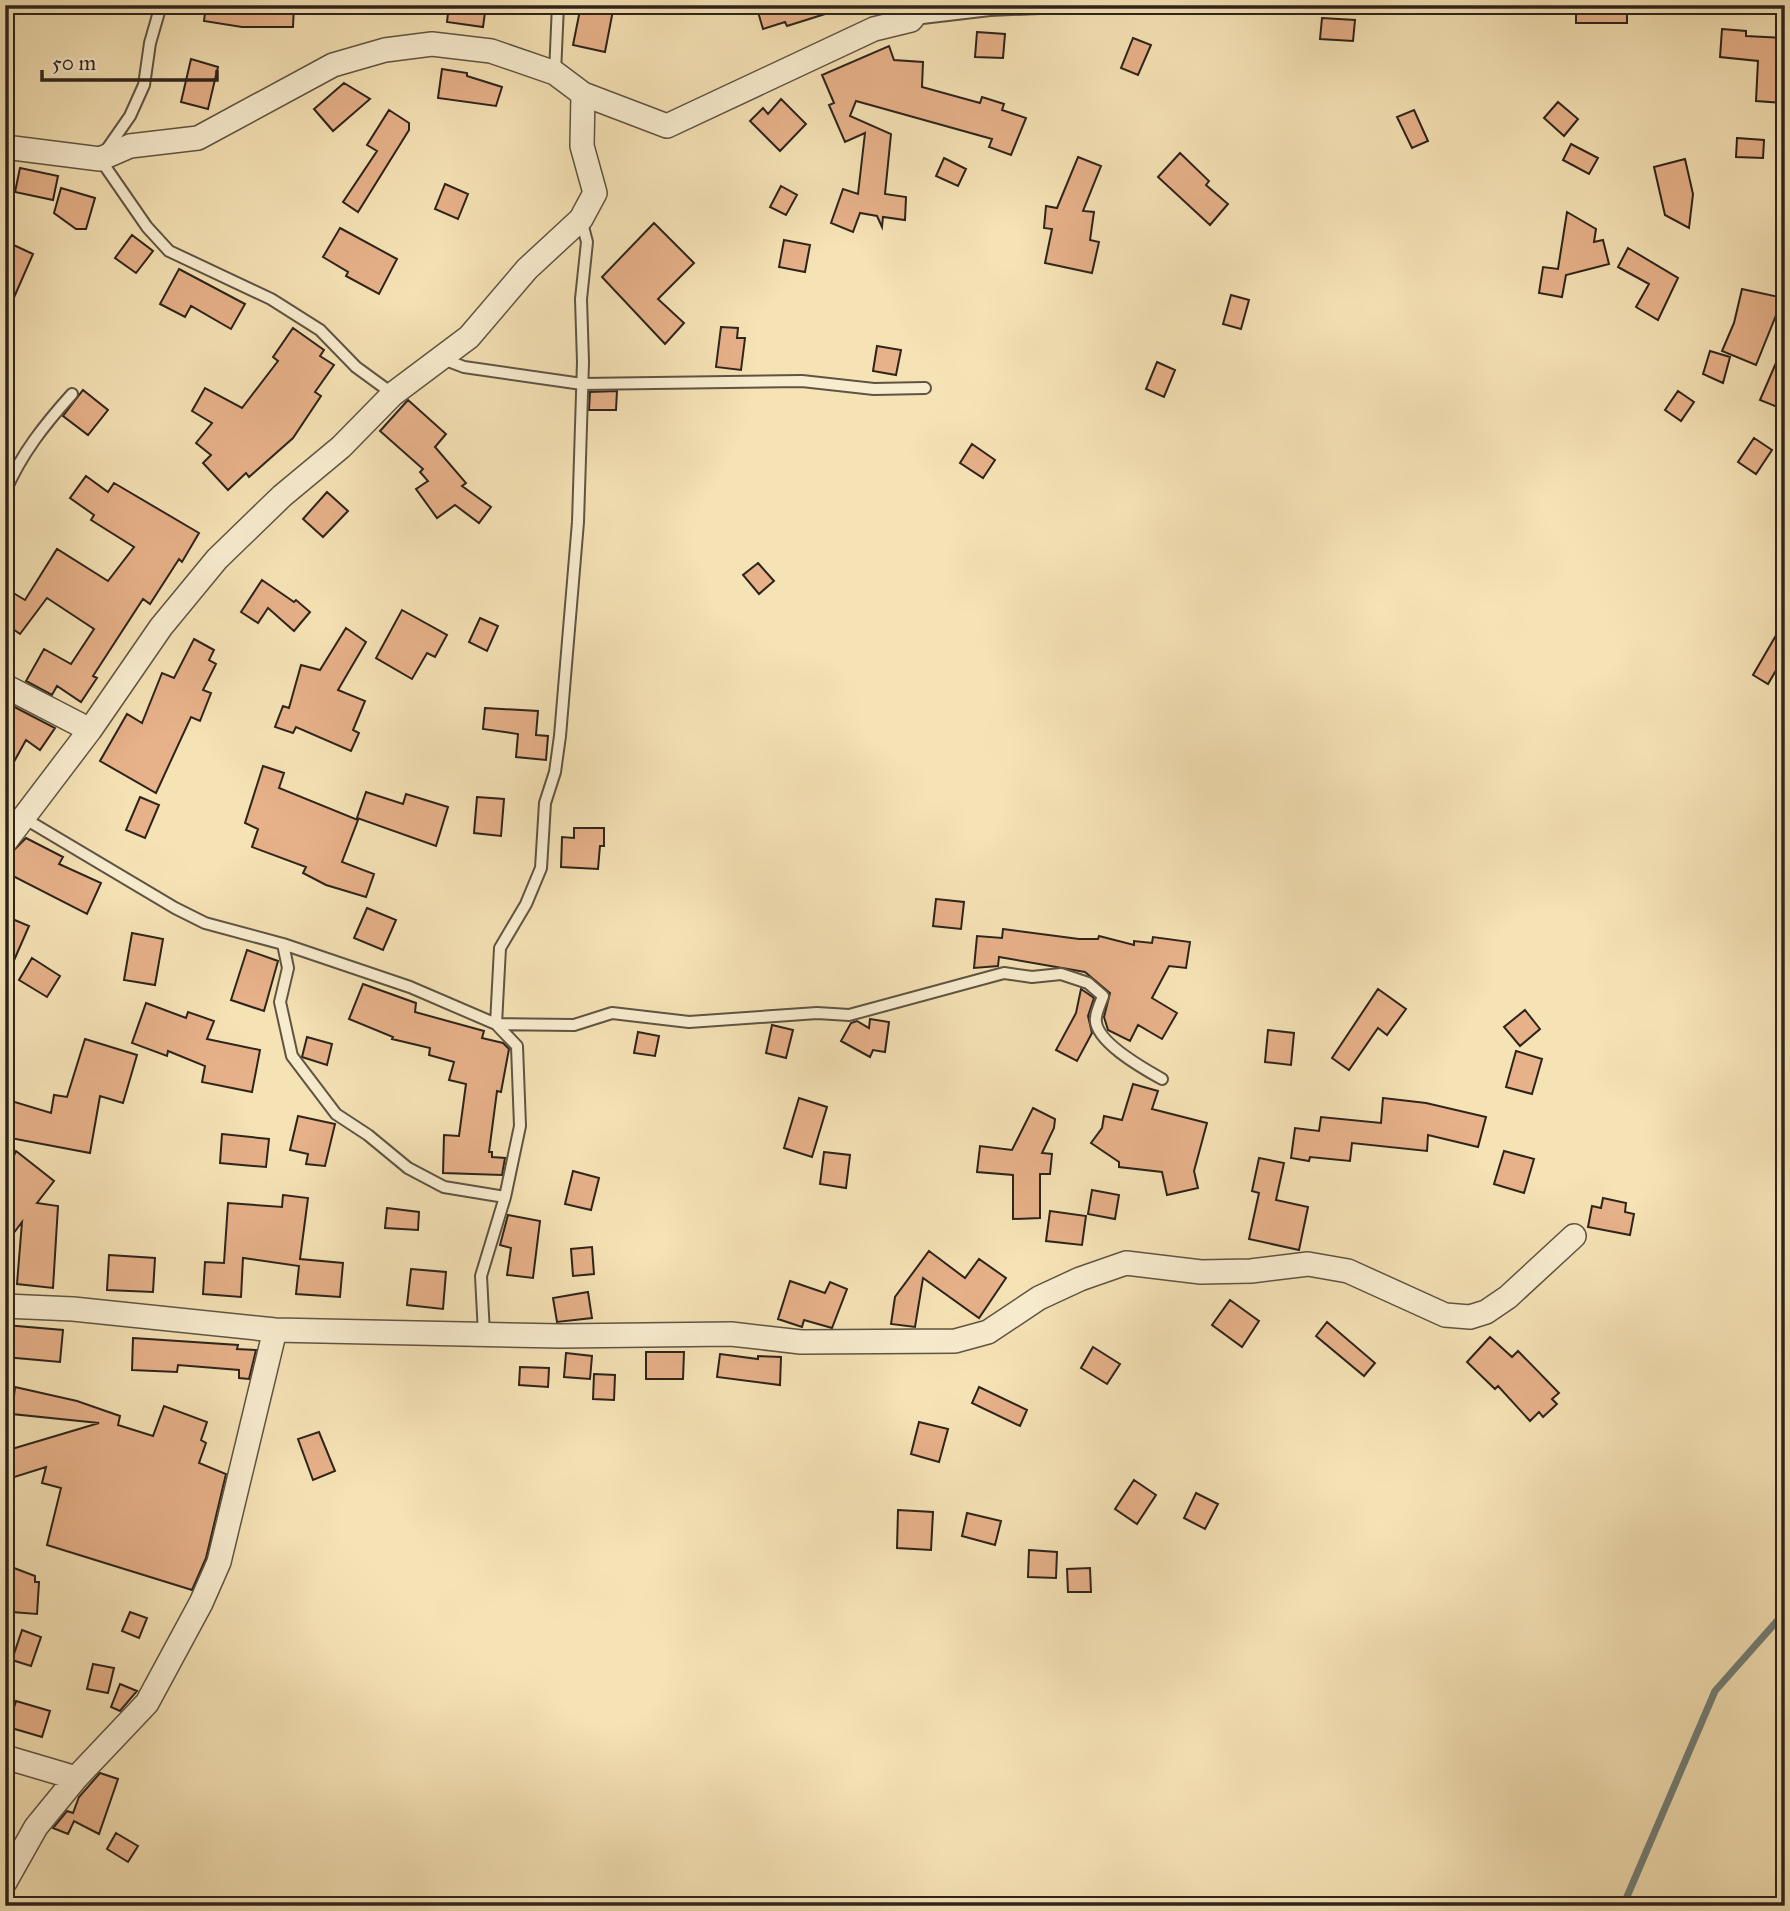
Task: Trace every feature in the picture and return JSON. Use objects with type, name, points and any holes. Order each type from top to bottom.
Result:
[{"type":"street","points":[[5,147],[100,159],[130,146],[198,138],[333,65],[385,50],[432,44],[491,51],[555,73],[583,94],[667,126],[916,12]]},
{"type":"street","points":[[5,842],[90,730],[161,626],[216,559],[282,496],[341,447],[393,394],[469,337],[527,269],[581,219],[594,193],[582,146],[583,94]]},
{"type":"street","points":[[5,687],[90,730]]},
{"type":"street","points":[[5,1306],[73,1309],[275,1330],[484,1334],[731,1334],[801,1342],[955,1341],[988,1332],[1039,1298],[1080,1279],[1126,1263],[1201,1272],[1251,1271],[1308,1264],[1348,1272],[1445,1315],[1470,1317],[1486,1312],[1508,1297],[1574,1236]]},
{"type":"street","points":[[5,1882],[36,1827],[76,1778],[147,1703],[201,1603],[219,1562],[275,1330]]},
{"type":"street","points":[[5,1757],[76,1778]]},
{"type":"lane","points":[[161,5],[150,43],[144,85],[130,116],[100,159],[147,227],[169,251],[271,299],[320,330],[356,368],[393,394]]},
{"type":"lane","points":[[555,73],[558,5]]},
{"type":"lane","points":[[916,12],[1113,5]]},
{"type":"lane","points":[[1785,218],[1785,252]]},
{"type":"lane","points":[[484,1334],[481,1276],[505,1197],[520,1126],[517,1046],[496,1024],[500,947],[526,904],[541,868],[545,803],[555,772],[561,736],[570,593],[578,522],[582,384],[581,299],[587,242],[581,219]]},
{"type":"lane","points":[[443,359],[464,367],[582,384],[802,381],[874,389],[925,388]]},
{"type":"lane","points":[[5,492],[14,471],[39,432],[72,394]]},
{"type":"lane","points":[[22,817],[205,923],[283,944],[410,987],[496,1024],[574,1025],[611,1013],[689,1022],[817,1013],[849,1015],[1004,973],[1032,977],[1061,974],[1088,983],[1104,996],[1095,1018],[1099,1032],[1137,1065],[1162,1079]]},
{"type":"lane","points":[[283,944],[288,968],[280,1002],[292,1056],[336,1114],[368,1135],[408,1168],[444,1187],[505,1197]]},
{"type":"building","points":[[206,5],[294,5],[293,27],[242,27],[204,21]]},
{"type":"building","points":[[449,5],[486,5],[483,27],[447,22]]},
{"type":"building","points":[[581,5],[614,5],[605,52],[573,45]]},
{"type":"building","points":[[756,5],[840,5],[841,9],[787,26],[785,22],[763,29]]},
{"type":"building","points":[[1576,5],[1627,5],[1627,23],[1576,23]]},
{"type":"building","points":[[1322,18],[1355,20],[1353,41],[1320,39]]},
{"type":"building","points":[[1722,29],[1746,31],[1746,36],[1785,38],[1782,103],[1756,101],[1758,61],[1720,57]]},
{"type":"building","points":[[977,32],[1005,34],[1003,58],[975,57]]},
{"type":"building","points":[[1133,38],[1151,45],[1138,75],[1121,68]]},
{"type":"building","points":[[889,46],[894,60],[923,62],[922,87],[980,103],[982,97],[1004,104],[1002,110],[1026,118],[1011,155],[989,147],[992,139],[856,101],[850,116],[891,134],[885,194],[906,197],[905,220],[883,217],[882,227],[877,216],[860,213],[853,232],[831,223],[843,189],[858,194],[865,133],[845,142],[829,105],[834,103],[822,75]]},
{"type":"building","points":[[191,59],[218,67],[208,109],[181,102]]},
{"type":"building","points":[[442,69],[467,73],[467,76],[502,87],[496,106],[438,98]]},
{"type":"building","points":[[344,83],[370,99],[333,131],[314,109]]},
{"type":"building","points":[[781,99],[806,124],[780,151],[750,121],[763,108],[768,114]]},
{"type":"building","points":[[1558,102],[1578,119],[1564,136],[1544,118]]},
{"type":"building","points":[[389,110],[409,123],[409,130],[358,212],[343,202],[377,151],[367,145]]},
{"type":"building","points":[[1414,110],[1428,141],[1412,148],[1397,117]]},
{"type":"building","points":[[1737,138],[1764,140],[1763,158],[1736,157]]},
{"type":"building","points":[[1571,144],[1598,158],[1589,174],[1563,160]]},
{"type":"building","points":[[1180,153],[1209,181],[1206,185],[1228,204],[1210,225],[1158,177]]},
{"type":"building","points":[[1078,157],[1101,166],[1083,211],[1094,212],[1090,240],[1099,242],[1092,273],[1045,263],[1052,229],[1044,228],[1046,206],[1057,208]]},
{"type":"building","points":[[944,158],[966,169],[958,186],[936,176]]},
{"type":"building","points":[[1685,159],[1693,194],[1689,228],[1665,215],[1654,167]]},
{"type":"building","points":[[20,168],[58,176],[53,200],[15,192]]},
{"type":"building","points":[[445,184],[468,194],[458,219],[435,209]]},
{"type":"building","points":[[781,186],[797,195],[786,215],[770,207]]},
{"type":"building","points":[[61,188],[95,198],[86,229],[76,229],[54,213]]},
{"type":"building","points":[[1567,212],[1596,229],[1594,242],[1603,240],[1609,264],[1566,275],[1562,297],[1539,293],[1543,267],[1558,269]]},
{"type":"building","points":[[654,223],[694,263],[658,299],[684,323],[665,344],[602,277]]},
{"type":"building","points":[[340,228],[397,259],[379,294],[346,276],[348,272],[323,257]]},
{"type":"building","points":[[132,235],[153,251],[136,273],[115,258]]},
{"type":"building","points":[[784,240],[810,245],[805,272],[779,267]]},
{"type":"building","points":[[5,241],[33,254],[5,318]]},
{"type":"building","points":[[1628,248],[1678,278],[1658,320],[1636,307],[1649,284],[1618,267]]},
{"type":"building","points":[[179,269],[245,304],[231,329],[191,306],[185,317],[160,304]]},
{"type":"building","points":[[1742,289],[1783,298],[1756,365],[1722,351],[1734,323]]},
{"type":"building","points":[[1231,295],[1249,300],[1241,329],[1223,324]]},
{"type":"building","points":[[721,327],[738,328],[737,338],[745,338],[741,370],[716,367]]},
{"type":"building","points":[[293,328],[324,350],[320,356],[334,365],[315,392],[321,396],[293,438],[249,477],[246,473],[228,490],[203,463],[211,455],[196,443],[212,423],[192,411],[205,388],[242,408],[278,361],[273,357]]},
{"type":"building","points":[[1785,342],[1785,410],[1760,400]]},
{"type":"building","points":[[877,346],[901,350],[896,375],[873,371]]},
{"type":"building","points":[[1710,351],[1730,357],[1723,383],[1703,374]]},
{"type":"building","points":[[1157,362],[1175,370],[1164,397],[1146,389]]},
{"type":"building","points":[[83,390],[108,410],[88,435],[63,416]]},
{"type":"building","points":[[617,391],[616,410],[589,410],[590,392]]},
{"type":"building","points":[[1678,391],[1694,402],[1681,421],[1665,410]]},
{"type":"building","points":[[408,400],[446,434],[435,447],[466,483],[462,486],[491,507],[479,523],[455,505],[437,518],[416,489],[428,481],[420,472],[423,469],[380,431]]},
{"type":"building","points":[[1754,438],[1772,450],[1756,474],[1738,462]]},
{"type":"building","points":[[972,444],[995,460],[983,478],[960,463]]},
{"type":"building","points":[[86,476],[108,492],[114,483],[199,533],[182,562],[179,559],[150,604],[143,599],[93,676],[97,678],[81,702],[57,686],[52,695],[26,681],[44,649],[71,664],[94,629],[47,598],[20,634],[10,627],[5,633],[5,588],[25,600],[57,549],[108,581],[134,547],[91,520],[94,515],[70,498]]},
{"type":"building","points":[[327,492],[348,511],[323,537],[303,519]]},
{"type":"building","points":[[758,563],[774,581],[759,594],[743,575]]},
{"type":"building","points":[[262,580],[294,602],[296,600],[310,612],[294,631],[268,608],[258,623],[241,612]]},
{"type":"building","points":[[402,610],[447,635],[435,657],[427,653],[412,679],[376,658]]},
{"type":"building","points":[[480,618],[498,626],[487,651],[469,642]]},
{"type":"building","points":[[1785,620],[1785,655],[1768,684],[1753,675]]},
{"type":"building","points":[[346,628],[366,642],[338,690],[365,701],[353,730],[359,733],[351,751],[296,727],[293,733],[275,727],[283,706],[289,708],[301,665],[320,670]]},
{"type":"building","points":[[194,639],[214,650],[209,660],[216,664],[203,690],[211,693],[200,721],[191,717],[156,793],[100,761],[127,714],[142,723],[162,673],[174,678]]},
{"type":"building","points":[[5,702],[55,728],[40,750],[26,740],[5,778]]},
{"type":"building","points":[[485,708],[538,711],[536,735],[548,736],[546,760],[516,757],[518,734],[483,729]]},
{"type":"building","points":[[263,766],[284,773],[279,788],[358,820],[342,862],[374,874],[366,897],[326,885],[303,873],[306,867],[252,847],[258,829],[245,823]]},
{"type":"building","points":[[366,792],[403,804],[406,794],[448,807],[436,846],[357,818]]},
{"type":"building","points":[[140,797],[159,805],[145,838],[126,830]]},
{"type":"building","points":[[477,797],[504,799],[501,836],[474,833]]},
{"type":"building","points":[[574,828],[604,828],[604,846],[600,846],[598,869],[561,867],[562,837],[574,838]]},
{"type":"building","points":[[26,838],[63,857],[59,864],[101,883],[87,914],[5,872],[9,855]]},
{"type":"building","points":[[936,899],[964,902],[961,929],[933,926]]},
{"type":"building","points":[[367,908],[396,920],[383,950],[354,938]]},
{"type":"building","points":[[10,918],[29,926],[5,981],[5,929]]},
{"type":"building","points":[[1003,929],[1079,939],[1098,939],[1099,936],[1134,945],[1134,941],[1152,943],[1153,937],[1190,942],[1186,968],[1169,966],[1152,998],[1177,1013],[1162,1039],[1138,1025],[1130,1041],[1108,1030],[1104,1017],[1110,993],[1085,972],[999,957],[998,966],[974,968],[977,936],[1002,938]]},
{"type":"building","points":[[132,933],[163,939],[155,985],[124,980]]},
{"type":"building","points":[[247,950],[278,961],[264,1011],[231,1000]]},
{"type":"building","points":[[32,958],[60,976],[47,997],[19,980]]},
{"type":"building","points":[[363,984],[416,1003],[415,1012],[484,1031],[482,1038],[503,1043],[509,1049],[501,1092],[497,1091],[489,1152],[492,1152],[492,1157],[505,1158],[502,1175],[443,1173],[444,1135],[459,1136],[466,1084],[449,1080],[454,1062],[429,1055],[430,1048],[392,1039],[393,1037],[349,1019]]},
{"type":"building","points":[[1081,989],[1094,998],[1088,1016],[1092,1033],[1077,1061],[1056,1050],[1076,1013]]},
{"type":"building","points":[[1378,989],[1406,1009],[1387,1035],[1378,1028],[1349,1070],[1332,1058]]},
{"type":"building","points":[[146,1003],[186,1018],[188,1012],[214,1021],[207,1039],[260,1050],[252,1092],[202,1082],[205,1066],[168,1051],[167,1056],[132,1043]]},
{"type":"building","points":[[1525,1010],[1540,1029],[1520,1046],[1504,1027]]},
{"type":"building","points":[[870,1019],[889,1022],[885,1052],[873,1050],[870,1057],[841,1041],[851,1023],[857,1021],[869,1028]]},
{"type":"building","points":[[772,1025],[793,1030],[786,1058],[766,1053]]},
{"type":"building","points":[[1268,1030],[1294,1033],[1291,1065],[1265,1062]]},
{"type":"building","points":[[638,1032],[659,1036],[655,1056],[634,1053]]},
{"type":"building","points":[[307,1037],[332,1044],[327,1065],[302,1057]]},
{"type":"building","points":[[85,1039],[137,1055],[123,1103],[100,1096],[90,1153],[5,1137],[5,1099],[51,1113],[54,1095],[67,1097]]},
{"type":"building","points":[[1516,1051],[1542,1059],[1532,1094],[1506,1087]]},
{"type":"building","points":[[1133,1084],[1158,1091],[1152,1109],[1207,1123],[1194,1171],[1198,1188],[1167,1195],[1162,1172],[1119,1167],[1119,1162],[1091,1143],[1102,1128],[1104,1116],[1122,1120]]},
{"type":"building","points":[[799,1098],[827,1107],[812,1157],[784,1148]]},
{"type":"building","points":[[1383,1098],[1426,1103],[1486,1117],[1478,1147],[1428,1135],[1427,1151],[1352,1143],[1350,1161],[1291,1158],[1295,1128],[1319,1131],[1321,1117],[1381,1123]]},
{"type":"building","points":[[1033,1108],[1055,1119],[1054,1128],[1042,1153],[1052,1154],[1050,1174],[1040,1174],[1040,1218],[1013,1219],[1013,1175],[977,1172],[980,1146],[1012,1150]]},
{"type":"building","points":[[298,1116],[335,1124],[325,1166],[306,1164],[308,1154],[290,1150]]},
{"type":"building","points":[[222,1134],[269,1139],[266,1167],[220,1163]]},
{"type":"building","points":[[16,1151],[54,1181],[37,1203],[58,1206],[53,1288],[17,1284],[22,1222],[10,1238],[14,1197],[5,1193],[5,1175]]},
{"type":"building","points":[[1504,1151],[1534,1159],[1524,1193],[1494,1184]]},
{"type":"building","points":[[824,1152],[850,1155],[846,1188],[820,1184]]},
{"type":"building","points":[[1259,1158],[1284,1163],[1276,1200],[1308,1207],[1299,1250],[1249,1239],[1259,1193],[1252,1191]]},
{"type":"building","points":[[573,1171],[599,1178],[591,1210],[565,1204]]},
{"type":"building","points":[[1092,1190],[1119,1195],[1115,1219],[1088,1214]]},
{"type":"building","points":[[283,1195],[308,1198],[300,1259],[343,1263],[340,1297],[296,1294],[299,1266],[243,1258],[241,1297],[203,1294],[205,1262],[224,1263],[228,1203],[282,1207]]},
{"type":"building","points":[[1603,1198],[1626,1203],[1625,1212],[1634,1214],[1630,1235],[1588,1227],[1592,1206],[1601,1208]]},
{"type":"building","points":[[387,1208],[419,1212],[418,1230],[385,1228]]},
{"type":"building","points":[[1050,1211],[1086,1216],[1082,1245],[1046,1241]]},
{"type":"building","points":[[508,1215],[540,1221],[533,1278],[507,1275],[511,1248],[500,1245]]},
{"type":"building","points":[[592,1247],[594,1274],[573,1276],[571,1249]]},
{"type":"building","points":[[929,1251],[965,1278],[979,1259],[1006,1278],[979,1318],[923,1278],[915,1327],[891,1324],[895,1297]]},
{"type":"building","points":[[109,1255],[155,1258],[153,1292],[107,1290]]},
{"type":"building","points":[[411,1269],[446,1272],[443,1309],[407,1305]]},
{"type":"building","points":[[790,1281],[825,1293],[830,1282],[847,1289],[832,1328],[804,1320],[802,1327],[778,1319]]},
{"type":"building","points":[[588,1292],[592,1318],[557,1322],[553,1298]]},
{"type":"building","points":[[1230,1300],[1259,1321],[1242,1347],[1212,1325]]},
{"type":"building","points":[[1327,1322],[1375,1363],[1364,1376],[1316,1336]]},
{"type":"building","points":[[5,1325],[63,1330],[60,1362],[5,1357]]},
{"type":"building","points":[[1490,1337],[1512,1357],[1518,1351],[1559,1393],[1552,1399],[1557,1404],[1543,1417],[1539,1412],[1530,1421],[1498,1386],[1495,1389],[1467,1362]]},
{"type":"building","points":[[133,1338],[238,1345],[237,1349],[256,1350],[249,1379],[239,1378],[239,1370],[178,1365],[177,1372],[132,1370]]},
{"type":"building","points":[[1093,1347],[1120,1364],[1107,1384],[1081,1368]]},
{"type":"building","points":[[646,1352],[684,1352],[683,1379],[646,1379]]},
{"type":"building","points":[[566,1353],[592,1356],[590,1379],[564,1377]]},
{"type":"building","points":[[720,1354],[758,1359],[758,1356],[781,1357],[780,1385],[717,1377]]},
{"type":"building","points":[[520,1367],[549,1368],[548,1387],[519,1385]]},
{"type":"building","points":[[594,1374],[615,1375],[614,1400],[593,1399]]},
{"type":"building","points":[[15,1387],[77,1401],[120,1416],[118,1425],[153,1436],[164,1406],[207,1422],[201,1440],[206,1443],[199,1463],[226,1474],[206,1558],[192,1590],[47,1545],[61,1488],[42,1483],[46,1467],[5,1480],[5,1451],[99,1423],[12,1414]]},
{"type":"building","points":[[979,1387],[1027,1410],[1020,1426],[972,1403]]},
{"type":"building","points":[[919,1422],[948,1429],[939,1462],[911,1454]]},
{"type":"building","points":[[319,1432],[335,1471],[313,1480],[298,1439]]},
{"type":"building","points":[[1134,1480],[1156,1495],[1137,1524],[1115,1509]]},
{"type":"building","points":[[1196,1493],[1218,1504],[1205,1529],[1184,1518]]},
{"type":"building","points":[[898,1510],[933,1512],[931,1550],[897,1548]]},
{"type":"building","points":[[967,1513],[1001,1521],[995,1545],[962,1536]]},
{"type":"building","points":[[1029,1550],[1057,1552],[1056,1578],[1028,1577]]},
{"type":"building","points":[[14,1568],[35,1576],[35,1582],[39,1582],[37,1614],[12,1612]]},
{"type":"building","points":[[1090,1568],[1091,1592],[1068,1592],[1067,1569]]},
{"type":"building","points":[[130,1612],[147,1618],[139,1638],[122,1631]]},
{"type":"building","points":[[22,1630],[41,1637],[31,1666],[12,1660]]},
{"type":"building","points":[[93,1664],[114,1668],[108,1693],[87,1689]]},
{"type":"building","points":[[120,1684],[137,1691],[120,1711],[111,1707]]},
{"type":"building","points":[[16,1701],[50,1711],[42,1737],[8,1727]]},
{"type":"building","points":[[100,1773],[118,1779],[99,1834],[74,1821],[68,1834],[53,1828],[67,1811],[73,1813],[79,1797]]},
{"type":"building","points":[[116,1833],[138,1846],[128,1862],[107,1849]]},
{"type":"waterway","points":[[1623,1906],[1715,1691],[1785,1612]]}]
